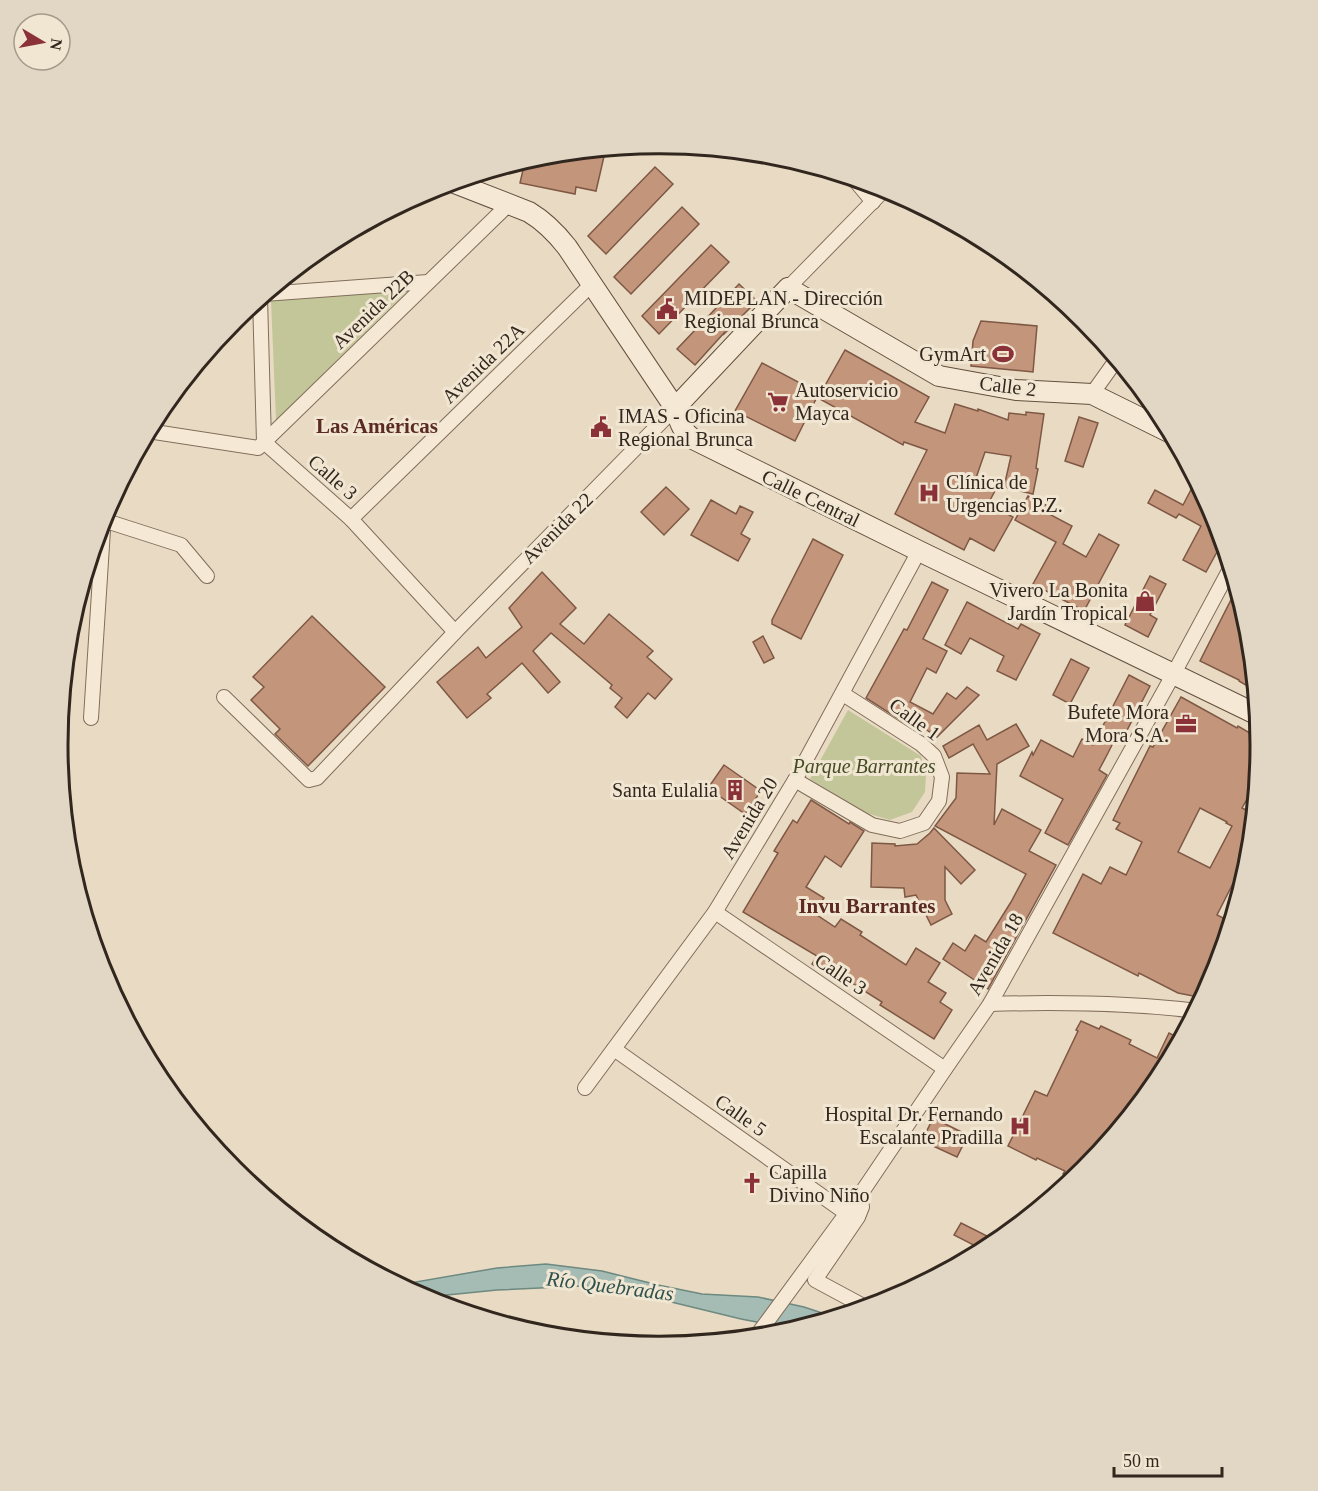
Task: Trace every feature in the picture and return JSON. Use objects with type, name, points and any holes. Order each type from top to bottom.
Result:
[{"type":"main road","name":"Calle Central","points":[[464,187],[537,217],[556,234],[675,408],[688,436],[1249,711]]},
{"type":"main road","name":"Calle 2","points":[[788,288],[939,376],[1016,390],[1092,394],[1156,426]]},
{"type":"main road","name":"Avenida 22","points":[[675,408],[788,288]]},
{"type":"street","points":[[864,191],[873,202]]},
{"type":"street","name":"Avenida 22","points":[[788,288],[878,196]]},
{"type":"street","name":"Avenida 22B","points":[[264,442],[509,204]]},
{"type":"street","points":[[279,293],[428,282]]},
{"type":"street","name":"Avenida 22A","points":[[351,519],[591,285]]},
{"type":"street","points":[[158,432],[258,448],[264,442],[260,309]]},
{"type":"street","points":[[1092,394],[1112,365]]},
{"type":"street","name":"Avenida 22","points":[[224,697],[309,780],[317,778],[454,632],[675,408]]},
{"type":"street","name":"Calle 3","points":[[264,442],[351,519],[454,632]]},
{"type":"street","points":[[112,520],[181,545],[207,576]]},
{"type":"street","points":[[91,718],[101,550]]},
{"type":"street","name":"Avenida 20","points":[[585,1088],[715,912],[795,780],[919,551]]},
{"type":"street","name":"Avenida 18","points":[[763,1328],[860,1195],[990,1004],[1226,577]]},
{"type":"street","name":"Calle 1","points":[[795,780],[872,825],[900,831],[924,823],[939,801],[942,777],[934,756],[921,744],[843,694]]},
{"type":"street","name":"Calle 3","points":[[715,912],[945,1069]]},
{"type":"street","points":[[990,1004],[1049,1002],[1188,1010]]},
{"type":"street","name":"Calle 5","points":[[614,1048],[846,1213]]},
{"type":"street","points":[[857,1303],[815,1280],[858,1217],[862,1207],[860,1195]]},
{"type":"green space","points":[[413,285],[276,420],[271,301]]},
{"type":"green space","name":"Parque Barrantes","points":[[848,710],[921,756],[926,774],[925,792],[912,812],[890,820],[866,813],[810,779]]},
{"type":"water","name":"Río Quebradas","points":[[546,1264],[602,1271],[702,1294],[758,1297],[824,1314],[776,1326],[622,1290],[582,1286],[497,1290],[443,1296],[412,1283],[497,1268]]},
{"type":"building","points":[[604,157],[596,191],[576,187],[575,194],[520,183],[523,170]]},
{"type":"building","points":[[655,167],[673,184],[606,254],[588,236]]},
{"type":"building","points":[[682,207],[699,224],[631,294],[614,277]]},
{"type":"building","points":[[711,245],[729,262],[659,334],[642,316]]},
{"type":"building","points":[[739,284],[757,301],[695,365],[677,349]]},
{"type":"building","name":"GymArt","points":[[981,321],[1037,326],[1033,372],[971,366],[973,341]]},
{"type":"building","points":[[845,350],[929,397],[915,422],[945,433],[955,404],[978,411],[978,409],[1008,420],[1009,413],[1044,414],[1033,494],[1004,487],[1011,456],[985,452],[976,478],[996,489],[988,504],[1013,517],[994,551],[970,538],[964,550],[895,514],[927,450],[904,442],[903,445],[818,398]]},
{"type":"building","name":"Autoservicio Mayca","points":[[762,363],[819,393],[795,441],[735,411]]},
{"type":"building","points":[[1079,417],[1098,423],[1083,467],[1065,461]]},
{"type":"building","points":[[666,487],[689,509],[664,535],[641,512]]},
{"type":"building","points":[[1192,488],[1217,551],[1206,572],[1183,560],[1201,526],[1179,514],[1176,518],[1148,503],[1155,490],[1183,505]]},
{"type":"building","points":[[1028,496],[1052,508],[1049,514],[1072,526],[1063,544],[1086,557],[1099,534],[1119,545],[1084,611],[1033,584],[1056,542],[1015,520]]},
{"type":"building","points":[[711,500],[736,514],[740,506],[753,512],[741,534],[750,539],[738,561],[691,535]]},
{"type":"building","points":[[813,539],[843,555],[801,639],[772,624],[772,620]]},
{"type":"building","points":[[542,572],[576,608],[560,624],[584,644],[609,614],[653,651],[647,657],[672,679],[655,699],[648,693],[627,718],[615,707],[622,698],[610,688],[612,685],[551,633],[533,651],[560,682],[548,693],[522,663],[487,694],[491,698],[467,718],[437,682],[478,647],[486,658],[522,627],[509,608]]},
{"type":"building","points":[[1150,576],[1166,584],[1150,615],[1157,619],[1148,637],[1125,625]]},
{"type":"building","points":[[932,582],[948,590],[923,639],[947,651],[936,673],[927,668],[910,702],[933,714],[947,693],[956,699],[967,687],[979,695],[937,737],[908,717],[905,723],[866,698],[904,629],[907,630]]},
{"type":"building","points":[[1232,599],[1239,630],[1247,686],[1200,661]]},
{"type":"building","points":[[967,602],[1018,629],[1021,624],[1040,634],[1016,680],[997,671],[1004,656],[970,638],[961,654],[945,645]]},
{"type":"building","points":[[312,616],[385,687],[308,766],[275,734],[280,729],[251,700],[264,687],[253,677]]},
{"type":"building","points":[[763,636],[774,658],[764,663],[753,642]]},
{"type":"building","points":[[1071,659],[1089,668],[1070,704],[1053,695]]},
{"type":"building","points":[[1129,675],[1150,686],[1123,738],[1117,735],[1099,770],[1107,775],[1068,845],[1045,833],[1063,799],[1020,776],[1041,740],[1073,757],[1082,739],[1093,745]]},
{"type":"building","points":[[1181,697],[1250,733],[1249,784],[1248,798],[1242,808],[1246,810],[1239,861],[1234,881],[1217,915],[1224,919],[1219,936],[1195,996],[1178,993],[1139,973],[1138,976],[1053,933],[1083,874],[1101,884],[1110,867],[1126,875],[1142,842],[1116,829],[1120,823],[1113,820],[1150,746],[1153,747]],"holes":[[[1200,808],[1232,826],[1210,868],[1178,852]]]},
{"type":"building","points":[[1016,724],[1029,746],[997,764],[994,825],[1002,809],[1041,830],[1029,851],[1056,865],[988,989],[943,959],[953,943],[965,951],[975,935],[986,942],[1026,874],[935,826],[956,798],[957,773],[990,774],[973,744],[949,758],[943,746],[979,725],[987,740]]},
{"type":"building","name":"Santa Eulalia","points":[[724,765],[761,791],[745,814],[708,788]]},
{"type":"building","points":[[811,800],[864,831],[841,867],[825,856],[806,887],[824,898],[814,913],[835,927],[841,919],[862,932],[860,935],[906,965],[916,948],[940,963],[928,982],[946,993],[940,1002],[952,1010],[934,1039],[880,1005],[882,1002],[836,973],[833,978],[812,964],[817,956],[743,912],[778,853],[774,851],[793,820],[797,823]]},
{"type":"building","points":[[934,828],[975,870],[961,884],[945,867],[945,900],[952,914],[931,925],[916,895],[905,897],[904,888],[871,887],[872,843],[895,844],[895,846],[917,844]]},
{"type":"building","points":[[1081,1021],[1099,1029],[1101,1026],[1131,1040],[1129,1044],[1157,1058],[1169,1033],[1174,1036],[1128,1106],[1104,1136],[1065,1175],[1063,1174],[1065,1171],[1008,1146],[1035,1091],[1047,1096],[1078,1031],[1076,1030]]},
{"type":"building","points":[[933,1118],[968,1135],[957,1157],[922,1141]]},
{"type":"building","points":[[961,1223],[988,1237],[975,1246],[954,1235]]},
{"type":"place","name":"MIDEPLAN - Dirección Regional Brunca","points":[[667,309]]},
{"type":"place","name":"GymArt","points":[[1003,354]]},
{"type":"place","name":"Autoservicio Mayca","points":[[778,402]]},
{"type":"place","name":"IMAS - Oficina Regional Brunca","points":[[601,427]]},
{"type":"place","name":"Clínica de Urgencias P.Z.","points":[[929,493]]},
{"type":"place","name":"Vivero La Bonita Jardín Tropical","points":[[1145,601]]},
{"type":"place","name":"Bufete Mora Mora S.A.","points":[[1186,724]]},
{"type":"place","name":"Santa Eulalia","points":[[735,790]]},
{"type":"place","name":"Hospital Dr. Fernando Escalante Pradilla","points":[[1020,1126]]},
{"type":"place","name":"Capilla Divino Niño","points":[[752,1183]]},
{"type":"district","name":"Las Américas","points":[[377,426]]},
{"type":"district","name":"Invu Barrantes","points":[[867,906]]}]
